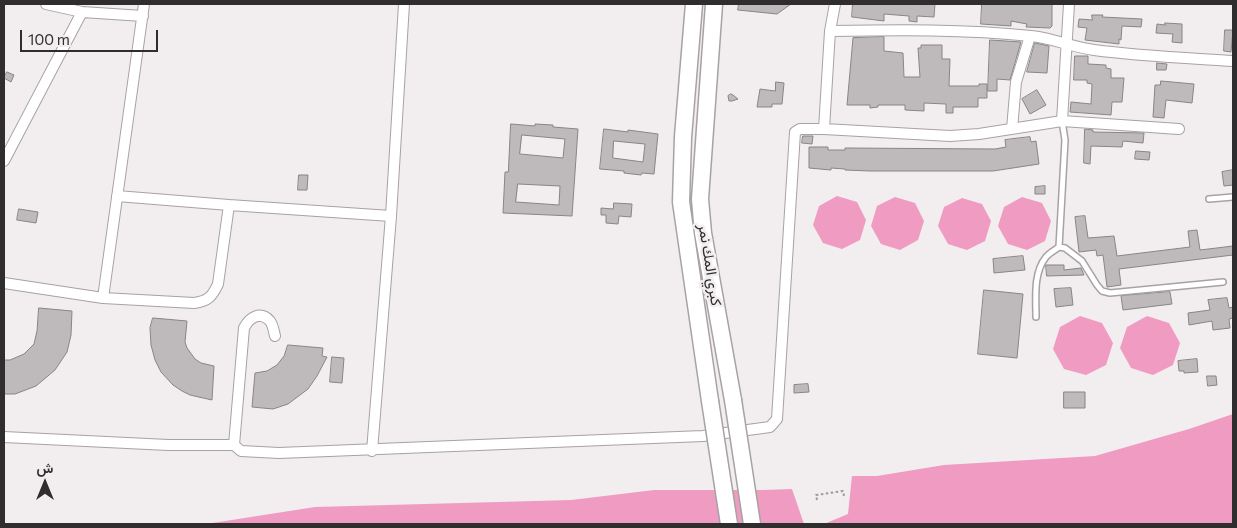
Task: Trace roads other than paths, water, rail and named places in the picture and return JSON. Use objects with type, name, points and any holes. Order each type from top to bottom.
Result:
[{"type":"highway","name":"كبري المك نمر","points":[[694,4],[683,137],[681,202],[729,524]]},
{"type":"highway","name":"كبري المك نمر","points":[[714,4],[700,199],[703,233],[733,400],[752,524]]},
{"type":"street","points":[[46,4],[82,12],[143,16]]},
{"type":"street","points":[[103,298],[144,4]]},
{"type":"street","points":[[372,451],[391,216],[404,4]]},
{"type":"street","points":[[824,129],[830,31],[835,4]]},
{"type":"street","points":[[1062,121],[1069,4]]},
{"type":"street","points":[[4,161],[82,12]]},
{"type":"street","points":[[830,31],[975,33],[1030,36],[1094,50],[1233,61]]},
{"type":"street","points":[[1012,129],[1016,82],[1030,36]]},
{"type":"street","points":[[4,437],[168,445],[234,445],[241,451],[279,454],[702,436],[770,427],[776,419],[795,132],[800,129],[824,129],[950,136],[979,134],[1062,121],[1179,128]]},
{"type":"street","points":[[117,196],[391,216]]},
{"type":"street","points":[[4,283],[103,298],[194,303],[206,301],[213,295],[218,284],[229,205]]},
{"type":"street","points":[[234,445],[244,328],[248,320],[254,316],[263,316],[270,321],[275,336]]},
{"type":"lane","points":[[1059,247],[1065,140],[1062,121]]},
{"type":"lane","points":[[1209,198],[1233,197]]},
{"type":"lane","points":[[1036,317],[1038,271],[1046,257],[1059,247],[1065,248],[1082,261],[1102,291],[1110,293],[1223,282]]}]
